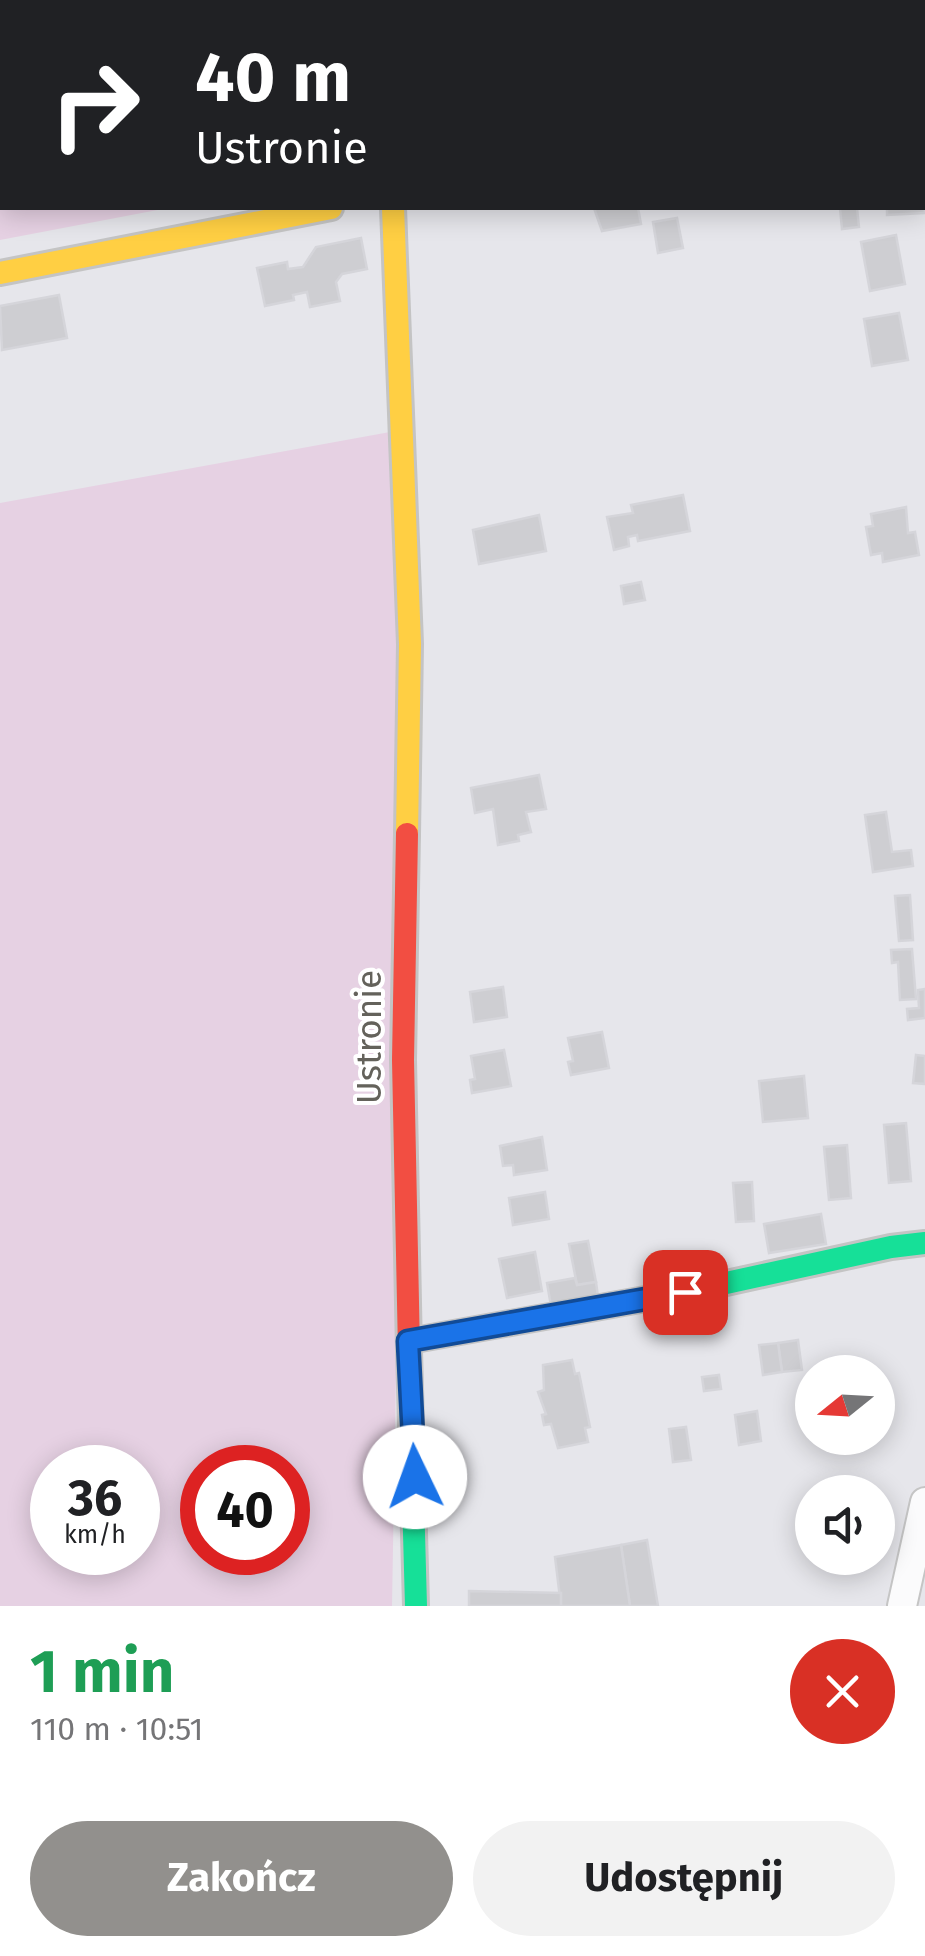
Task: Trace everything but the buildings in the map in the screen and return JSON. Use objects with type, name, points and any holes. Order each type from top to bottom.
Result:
[{"type":"street","points":[[0,272],[321,210]]},
{"type":"street","name":"Ustronie","points":[[393,210],[410,644],[403,1060],[416,1606]]},
{"type":"street","points":[[408,1341],[685,1292],[925,1243]]},
{"type":"street","points":[[902,1606],[925,1502]]},
{"type":"shaded area","points":[[0,210],[158,210],[0,240]]},
{"type":"shaded area","points":[[412,428],[392,1606],[0,1606],[0,503]]},
{"type":"traffic: fast","points":[[409,1341],[685,1292],[925,1243]]},
{"type":"traffic: fast","points":[[409,1351],[416,1606]]},
{"type":"traffic: slow","points":[[0,273],[321,210]]},
{"type":"traffic: slow","points":[[393,210],[410,644],[407,834]]},
{"type":"traffic: jam","points":[[407,834],[403,1060],[409,1351]]},
{"type":"route","points":[[415,1477],[408,1341],[685,1292]]}]
